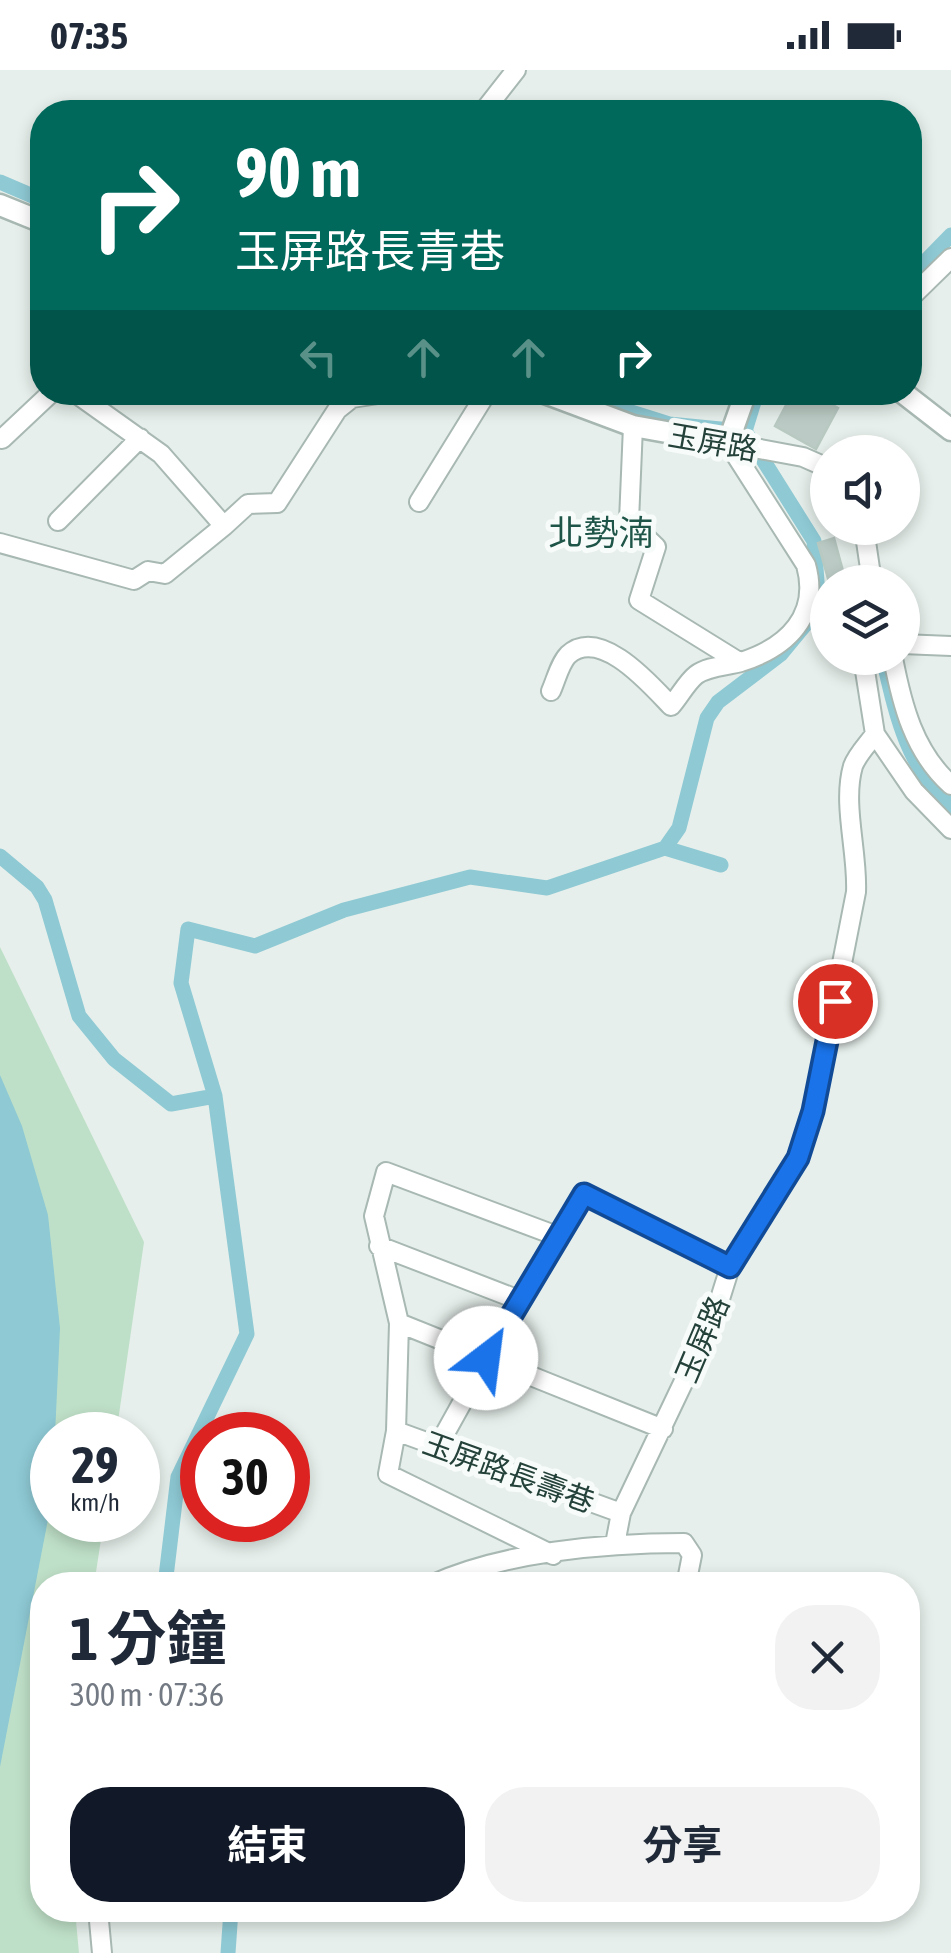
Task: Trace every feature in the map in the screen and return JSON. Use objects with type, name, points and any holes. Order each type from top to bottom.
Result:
[{"type":"street","points":[[492,100],[516,70]]},
{"type":"street","points":[[0,205],[30,217]]},
{"type":"street","points":[[922,286],[951,258]]},
{"type":"street","points":[[2,439],[38,405]]},
{"type":"street","points":[[93,405],[161,454],[224,526]]},
{"type":"street","points":[[0,543],[134,580],[148,571],[165,574],[248,504],[277,504],[343,405]]},
{"type":"street","points":[[419,502],[479,405]]},
{"type":"street","name":"玉屏路","points":[[577,405],[633,426],[736,440],[810,460]]},
{"type":"street","name":"玉屏路","points":[[736,440],[743,405]]},
{"type":"street","points":[[919,405],[951,430]]},
{"type":"street","points":[[633,426],[628,521],[656,547],[639,600],[739,662]]},
{"type":"street","points":[[58,521],[140,438]]},
{"type":"street","points":[[551,690],[566,657],[582,646],[597,646],[630,667],[671,706],[696,676],[739,662],[795,628],[810,609],[812,588],[802,559],[751,479],[736,440]]},
{"type":"street","points":[[920,645],[951,646]]},
{"type":"street","points":[[865,675],[874,734],[914,791],[951,829]]},
{"type":"street","points":[[895,675],[916,739],[937,773],[951,786]]},
{"type":"street","name":"玉屏路","points":[[615,1544],[621,1513],[714,1318],[730,1267],[798,1158],[813,1111],[856,892],[858,856],[850,786],[854,763],[874,734]]},
{"type":"street","points":[[553,1555],[388,1474],[396,1431],[400,1322],[374,1216],[386,1172],[556,1236]]},
{"type":"street","points":[[438,1446],[556,1236],[584,1194],[730,1267]]},
{"type":"street","points":[[379,1246],[519,1300]]},
{"type":"street","points":[[400,1322],[663,1429]]},
{"type":"street","name":"玉屏路長壽巷","points":[[396,1431],[621,1513]]},
{"type":"street","points":[[460,1572],[478,1564],[615,1544],[684,1543],[692,1554],[689,1572]]},
{"type":"street","points":[[99,1922],[102,1953]]},
{"type":"green space","points":[[0,947],[144,1242],[119,1412],[30,1412],[30,1542],[101,1542],[96,1572],[30,1572],[30,1922],[76,1922],[79,1953],[0,1953]]},
{"type":"water","points":[[0,1075],[22,1126],[48,1215],[60,1328],[56,1412],[30,1412],[30,1542],[44,1542],[38,1572],[30,1572],[30,1612],[0,1767]]},
{"type":"building","points":[[786,405],[838,408],[824,435],[810,435],[810,446],[775,426]]},
{"type":"building","points":[[819,545],[836,545],[841,565],[824,565]]},
{"type":"waterway","points":[[0,182],[30,195]]},
{"type":"waterway","points":[[922,265],[951,235]]},
{"type":"waterway","points":[[609,405],[669,424],[741,431]]},
{"type":"waterway","points":[[665,848],[679,828],[707,718],[718,702],[781,654],[819,608],[814,541],[745,431],[753,405]]},
{"type":"waterway","points":[[887,675],[898,719],[913,756],[951,806]]},
{"type":"waterway","points":[[167,1572],[178,1477],[247,1334],[215,1096],[181,983],[188,929],[255,946],[344,910],[470,877],[547,888],[665,848],[721,865]]},
{"type":"waterway","points":[[0,856],[37,887],[45,900],[79,1016],[114,1059],[171,1104],[215,1096]]},
{"type":"waterway","points":[[228,1953],[230,1922]]},
{"type":"district","name":"北勢湳","points":[[601,532]]},
{"type":"route","points":[[486,1358],[584,1194],[730,1267],[759,1214],[798,1158],[813,1111],[835,1001]]}]
